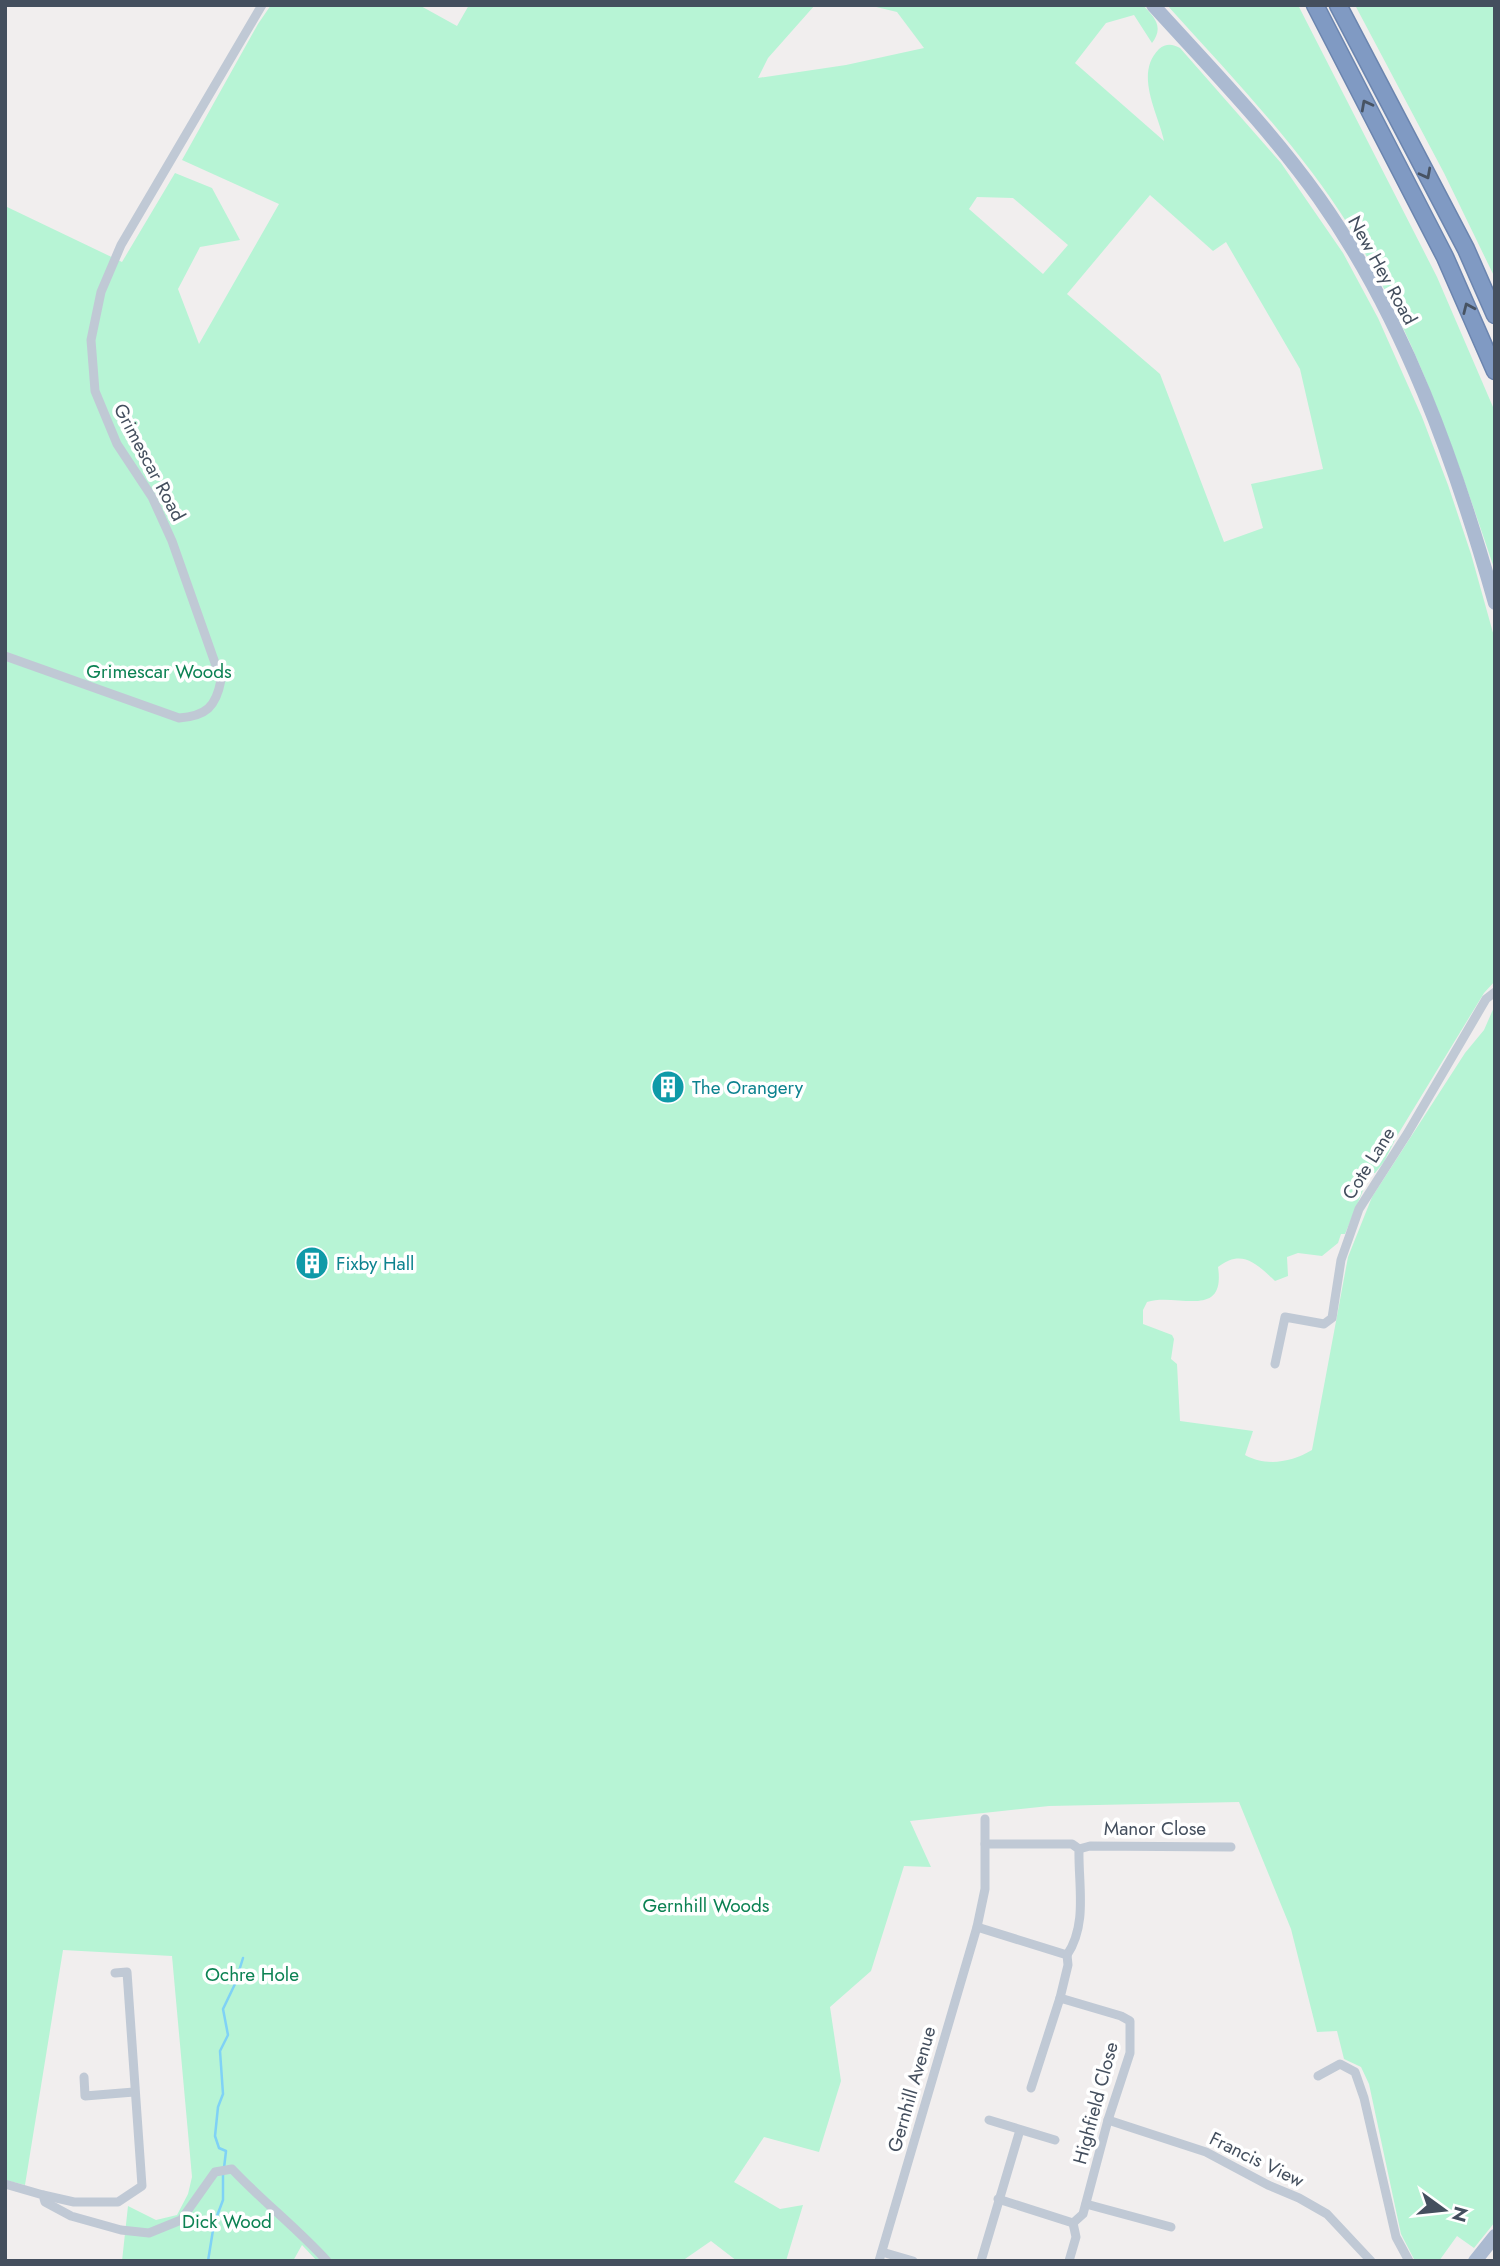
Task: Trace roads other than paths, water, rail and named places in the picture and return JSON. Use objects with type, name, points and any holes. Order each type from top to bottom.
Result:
[{"type":"highway","points":[[1315,5],[1445,257],[1495,371]]},
{"type":"highway","points":[[1338,5],[1466,250],[1495,315]]},
{"type":"main road","name":"New Hey Road","points":[[1153,5],[1274,139],[1320,199],[1358,260],[1393,325],[1420,386],[1456,478],[1495,603]]},
{"type":"main road","points":[[1475,2261],[1495,2236]]},
{"type":"street","name":"Grimescar Road","points":[[5,656],[179,718],[198,716],[217,700],[221,680],[172,541],[152,497],[117,444],[95,391],[91,340],[102,292],[121,245],[262,5]]},
{"type":"street","name":"Cote Lane","points":[[1275,1364],[1285,1317],[1324,1324],[1332,1318],[1341,1259],[1359,1209],[1407,1135],[1486,999],[1495,992]]},
{"type":"street","name":"Gernhill Avenue","points":[[880,2256],[977,1927],[985,1889],[985,1819]]},
{"type":"street","name":"Manor Close","points":[[985,1844],[1072,1844],[1079,1849]]},
{"type":"street","name":"Manor Close","points":[[1079,1849],[1090,1846],[1231,1847]]},
{"type":"street","name":"Manor Close","points":[[1067,1955],[1076,1942],[1080,1920],[1079,1849]]},
{"type":"street","points":[[977,1927],[1067,1955],[1068,1965],[1060,1998],[1031,2088]]},
{"type":"street","points":[[5,2184],[74,2202],[118,2202],[142,2186],[127,1972],[116,1973]]},
{"type":"street","name":"Highfield Close","points":[[1060,1998],[1130,2021],[1130,2053],[1108,2120],[1083,2214],[1073,2223],[1076,2237],[1069,2261]]},
{"type":"street","points":[[1318,2076],[1340,2064],[1355,2072],[1364,2098],[1396,2237],[1409,2261]]},
{"type":"street","points":[[84,2077],[85,2100],[134,2092]]},
{"type":"street","points":[[989,2120],[1055,2140]]},
{"type":"street","name":"Francis View","points":[[1108,2120],[1206,2152],[1299,2198],[1327,2214],[1371,2261]]},
{"type":"street","points":[[981,2261],[1020,2130]]},
{"type":"street","points":[[43,2195],[45,2202],[71,2216],[121,2230],[149,2233],[181,2220],[215,2172],[232,2169],[327,2261]]},
{"type":"street","points":[[998,2199],[1073,2223]]},
{"type":"street","points":[[1086,2204],[1171,2227]]},
{"type":"street","points":[[880,2256],[913,2261]]},
{"type":"waterway","points":[[224,2168],[226,2151],[219,2148],[215,2136],[218,2107],[223,2094],[220,2051],[228,2035],[223,2009],[243,1958]]},
{"type":"waterway","points":[[208,2261],[214,2224],[223,2200],[223,2175]]},
{"type":"place","name":"The Orangery","points":[[668,1087]]},
{"type":"place","name":"Fixby Hall","points":[[312,1263]]},
{"type":"park label","name":"Grimescar Woods","points":[[159,671]]},
{"type":"park label","name":"Gernhill Woods","points":[[706,1905]]},
{"type":"park label","name":"Ochre Hole","points":[[252,1974]]},
{"type":"park label","name":"Dick Wood","points":[[227,2221]]}]
